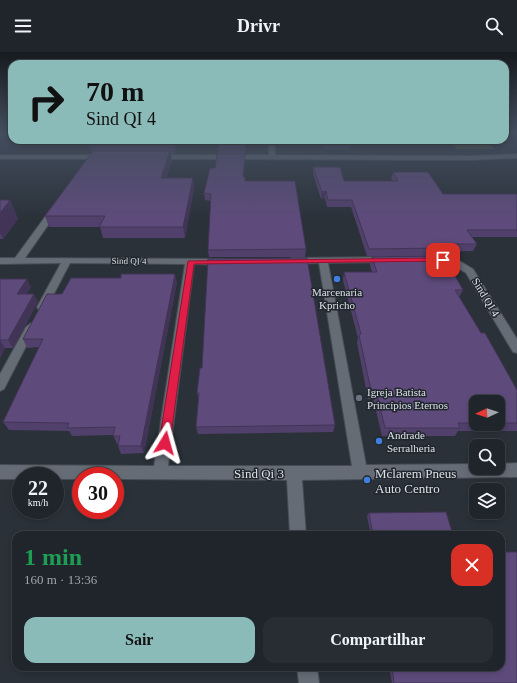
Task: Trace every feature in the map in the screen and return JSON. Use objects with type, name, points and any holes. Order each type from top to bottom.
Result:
[{"type":"street","points":[[18,261],[62,200]]},
{"type":"street","points":[[0,386],[67,260]]},
{"type":"street","name":"Sind QI 4","points":[[0,261],[67,260],[230,262]]},
{"type":"street","points":[[284,262],[395,260]]},
{"type":"street","name":"Sind QI 4","points":[[419,260],[443,260],[455,262],[470,271],[517,349]]},
{"type":"street","points":[[324,261],[360,471]]},
{"type":"street","points":[[160,473],[190,262]]},
{"type":"street","name":"Sind Qi 3","points":[[0,472],[294,473],[517,470]]},
{"type":"street","points":[[294,473],[298,531]]},
{"type":"street","points":[[308,671],[309,683]]},
{"type":"building","points":[[85,161],[167,161],[161,178],[193,178],[183,227],[99,227],[105,216],[45,216]]},
{"type":"building","points":[[216,161],[244,161],[243,177],[245,177],[245,181],[295,181],[306,249],[208,250],[211,194],[204,193],[210,168],[215,168]]},
{"type":"building","points":[[313,167],[340,167],[344,181],[398,181],[393,172],[428,172],[443,194],[517,194],[517,230],[467,230],[477,244],[437,244],[439,248],[369,249],[352,200],[328,200],[326,191],[322,192]]},
{"type":"building","points":[[0,200],[10,200],[0,213]]},
{"type":"building","points":[[444,256],[463,290],[455,290],[481,333],[485,333],[517,390],[517,423],[505,423],[505,395],[469,395],[469,423],[458,423],[460,428],[385,428],[376,390],[371,390],[359,335],[361,334],[344,272],[377,272],[372,257]]},
{"type":"building","points":[[307,258],[335,425],[196,427],[199,393],[197,393],[200,368],[202,368],[208,259]]},
{"type":"building","points":[[121,274],[175,274],[141,446],[118,446],[120,436],[113,436],[115,427],[67,428],[69,423],[3,422],[43,339],[23,339],[47,294],[62,294],[71,278],[121,278]]},
{"type":"building","points":[[0,279],[27,279],[17,294],[34,294],[8,340],[0,340]]},
{"type":"building","points":[[446,512],[452,531],[372,531],[369,513]]},
{"type":"building","points":[[505,552],[517,552],[517,683],[394,683],[392,671],[505,671]]},
{"type":"place","name":"Marcenaria Kpricho","points":[[337,279]]},
{"type":"place","name":"Igreja Batista Princípios Eternos","points":[[359,398]]},
{"type":"place","name":"Andrade Serralheria","points":[[379,441]]},
{"type":"place","name":"Mclarem Pneus Auto Centro","points":[[367,480]]},
{"type":"route","points":[[165,443],[190,262],[443,260]]}]
